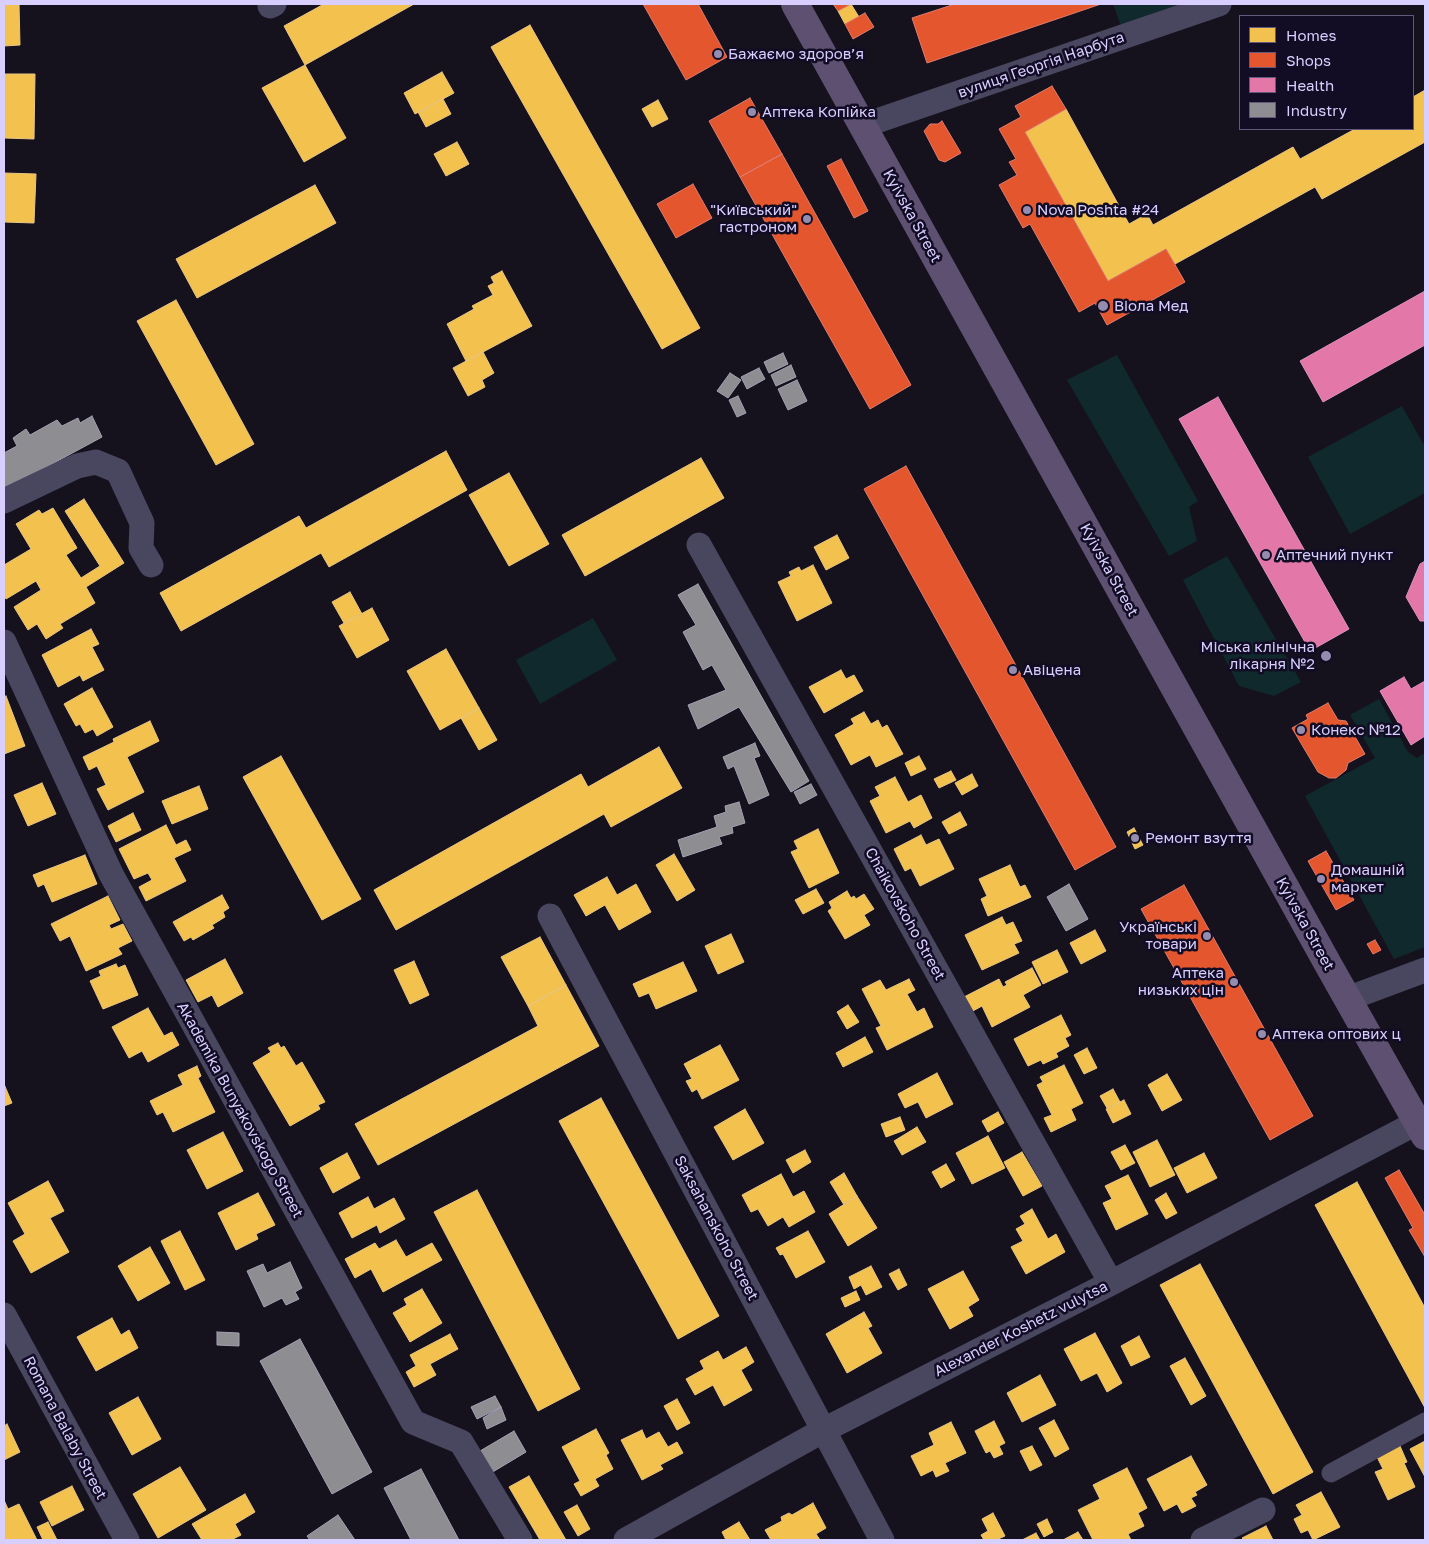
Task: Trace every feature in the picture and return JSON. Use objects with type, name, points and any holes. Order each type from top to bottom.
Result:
[{"type":"main road","name":"Kyivska Street","points":[[795,4],[1421,1129]]},
{"type":"street","name":"вулиця Георгія Нарбута","points":[[862,126],[1219,4]]},
{"type":"street","points":[[4,501],[77,466],[96,462],[118,471],[142,523],[141,548],[151,565]]},
{"type":"street","name":"Chaikovskoho Street","points":[[699,545],[1111,1284]]},
{"type":"street","name":"Akademika Bunyakovskogo Street","points":[[4,642],[112,874],[413,1422],[461,1442],[520,1540]]},
{"type":"street","name":"Saksahanskoho Street","points":[[550,916],[882,1540]]},
{"type":"street","points":[[1347,999],[1425,970]]},
{"type":"street","name":"Alexander Koshetz vulytsa","points":[[626,1540],[824,1430],[1421,1129]]},
{"type":"street","name":"Romana Balaby Street","points":[[4,1315],[127,1540]]},
{"type":"street","points":[[1331,1473],[1425,1422]]},
{"type":"street","points":[[1203,1540],[1263,1510]]},
{"type":"green space","points":[[1113,4],[1180,4],[1121,26]]},
{"type":"green space","points":[[1117,355],[1198,501],[1189,507],[1197,541],[1169,556],[1067,380]]},
{"type":"green space","points":[[1402,406],[1425,447],[1425,493],[1350,534],[1308,457]]},
{"type":"green space","points":[[1227,556],[1301,682],[1274,696],[1239,686],[1183,580]]},
{"type":"green space","points":[[593,618],[617,660],[540,704],[516,660]]},
{"type":"green space","points":[[1379,699],[1408,752],[1417,758],[1425,753],[1425,947],[1394,959],[1305,796],[1375,758],[1350,715]]},
{"type":"building: Homes","points":[[4,4],[19,4],[20,45],[4,46]]},
{"type":"building: Homes","points":[[324,4],[414,4],[305,65],[284,26]]},
{"type":"building: Homes","points":[[851,4],[859,17],[845,24],[838,11]]},
{"type":"building: Homes","points":[[530,25],[700,328],[662,349],[491,47]]},
{"type":"building: Homes","points":[[305,65],[346,138],[304,162],[262,88]]},
{"type":"building: Homes","points":[[442,72],[454,93],[415,114],[404,93]]},
{"type":"building: Homes","points":[[4,74],[35,74],[34,139],[4,138]]},
{"type":"building: Homes","points":[[1425,90],[1425,142],[1322,199],[1315,187],[1175,264],[1166,249],[1108,281],[1025,132],[1066,109],[1129,224],[1147,214],[1153,225],[1293,147],[1300,159],[1353,130],[1414,130],[1414,96]]},
{"type":"building: Homes","points":[[443,99],[451,114],[426,127],[418,112]]},
{"type":"building: Homes","points":[[658,100],[668,119],[652,127],[642,109]]},
{"type":"building: Homes","points":[[457,142],[469,164],[446,176],[434,154]]},
{"type":"building: Homes","points":[[4,173],[36,174],[34,223],[4,222]]},
{"type":"building: Homes","points":[[315,185],[336,223],[197,298],[176,259]]},
{"type":"building: Homes","points":[[502,271],[532,326],[466,361],[447,324],[474,309],[472,306],[493,295],[488,286],[494,283],[491,277]]},
{"type":"building: Homes","points":[[176,300],[254,444],[216,465],[137,321]]},
{"type":"building: Homes","points":[[483,352],[494,373],[482,380],[485,387],[468,396],[453,368]]},
{"type":"building: Homes","points":[[446,451],[467,490],[329,567],[321,553],[181,631],[160,593],[299,516],[306,528]]},
{"type":"building: Homes","points":[[701,458],[724,498],[585,576],[562,535]]},
{"type":"building: Homes","points":[[509,473],[549,544],[509,566],[469,495]]},
{"type":"building: Homes","points":[[84,499],[124,563],[86,587],[95,603],[60,624],[63,628],[46,639],[37,624],[28,630],[14,607],[41,590],[36,581],[6,599],[4,595],[4,565],[31,549],[16,524],[39,510],[42,514],[53,508],[77,548],[66,555],[81,578],[100,566],[65,511]]},
{"type":"building: Homes","points":[[837,535],[849,558],[826,570],[814,547]]},
{"type":"building: Homes","points":[[813,565],[832,603],[797,621],[778,582],[791,576],[789,572],[799,567],[801,571]]},
{"type":"building: Homes","points":[[350,592],[362,614],[344,623],[332,602]]},
{"type":"building: Homes","points":[[372,608],[389,640],[357,658],[339,626]]},
{"type":"building: Homes","points":[[91,629],[99,644],[92,647],[104,670],[83,681],[80,675],[58,687],[42,655]]},
{"type":"building: Homes","points":[[446,649],[479,708],[440,730],[407,671]]},
{"type":"building: Homes","points":[[841,670],[846,679],[854,675],[863,691],[824,713],[809,687]]},
{"type":"building: Homes","points":[[92,688],[113,727],[97,736],[93,729],[85,733],[80,724],[76,726],[64,704]]},
{"type":"building: Homes","points":[[6,696],[25,746],[4,754],[4,697]]},
{"type":"building: Homes","points":[[479,708],[497,740],[479,750],[461,718]]},
{"type":"building: Homes","points":[[864,712],[871,724],[878,720],[882,728],[887,725],[903,754],[876,767],[870,755],[851,765],[835,735],[854,724],[851,719]]},
{"type":"building: Homes","points":[[150,721],[159,741],[127,757],[144,792],[108,810],[97,789],[106,785],[97,766],[89,770],[83,757],[114,742],[113,739]]},
{"type":"building: Homes","points":[[659,747],[682,788],[611,827],[604,814],[396,930],[374,890],[581,774],[588,787]]},
{"type":"building: Homes","points":[[281,756],[361,899],[322,920],[243,777]]},
{"type":"building: Homes","points":[[919,756],[926,769],[911,776],[905,763]]},
{"type":"building: Homes","points":[[951,771],[956,780],[939,788],[934,779]]},
{"type":"building: Homes","points":[[972,774],[978,786],[962,795],[955,783]]},
{"type":"building: Homes","points":[[895,777],[908,802],[921,795],[932,818],[914,828],[910,821],[886,833],[870,801],[880,796],[875,787]]},
{"type":"building: Homes","points":[[42,783],[56,814],[28,826],[14,795]]},
{"type":"building: Homes","points":[[199,786],[208,809],[172,824],[162,801]]},
{"type":"building: Homes","points":[[960,812],[967,825],[949,834],[942,822]]},
{"type":"building: Homes","points":[[133,813],[141,830],[116,842],[108,826]]},
{"type":"building: Homes","points":[[166,825],[176,845],[186,840],[191,850],[174,858],[186,881],[146,901],[139,887],[152,880],[148,873],[134,879],[119,849]]},
{"type":"building: Homes","name":"Ремонт взуття","points":[[1134,828],[1143,845],[1135,849],[1127,832]]},
{"type":"building: Homes","points":[[818,829],[839,873],[809,888],[791,852],[798,849],[794,841]]},
{"type":"building: Homes","points":[[921,835],[926,845],[939,839],[954,869],[920,886],[911,868],[905,871],[894,849]]},
{"type":"building: Homes","points":[[674,854],[695,890],[677,901],[656,865]]},
{"type":"building: Homes","points":[[85,855],[97,884],[52,902],[44,884],[38,887],[33,875]]},
{"type":"building: Homes","points":[[1010,865],[1020,887],[1025,885],[1031,897],[988,916],[981,899],[987,896],[979,879]]},
{"type":"building: Homes","points":[[607,877],[617,895],[636,884],[651,912],[619,930],[605,905],[586,916],[574,895]]},
{"type":"building: Homes","points":[[816,889],[824,903],[803,914],[795,900]]},
{"type":"building: Homes","points":[[847,891],[851,898],[854,896],[856,899],[864,894],[874,909],[864,915],[870,925],[845,939],[828,911],[832,908],[829,902]]},
{"type":"building: Homes","points":[[222,895],[229,908],[223,912],[225,917],[212,925],[214,928],[193,940],[191,937],[184,941],[173,922]]},
{"type":"building: Homes","points":[[108,896],[120,920],[109,925],[111,929],[123,924],[132,941],[118,948],[122,954],[86,971],[70,936],[60,941],[51,924]]},
{"type":"building: Homes","points":[[1002,917],[1006,925],[1013,922],[1022,941],[1014,944],[1019,953],[982,970],[965,935]]},
{"type":"building: Homes","points":[[1095,930],[1106,951],[1081,964],[1070,943]]},
{"type":"building: Homes","points":[[731,934],[744,962],[718,974],[705,946]]},
{"type":"building: Homes","points":[[540,937],[566,985],[528,1006],[501,957]]},
{"type":"building: Homes","points":[[1057,950],[1068,972],[1043,984],[1032,962]]},
{"type":"building: Homes","points":[[225,959],[243,993],[218,1007],[212,995],[198,1002],[186,980]]},
{"type":"building: Homes","points":[[414,961],[429,995],[410,1004],[394,970]]},
{"type":"building: Homes","points":[[683,962],[697,991],[656,1009],[649,993],[639,997],[633,984]]},
{"type":"building: Homes","points":[[116,964],[118,968],[125,965],[138,995],[103,1009],[90,981],[101,976],[99,971]]},
{"type":"building: Homes","points":[[1032,968],[1041,985],[1023,995],[1030,1007],[992,1027],[982,1006],[971,1012],[964,997],[999,979],[1003,987],[1007,985],[1005,982]]},
{"type":"building: Homes","points":[[909,979],[915,990],[907,994],[917,1012],[924,1008],[933,1027],[887,1050],[876,1028],[881,1026],[862,989],[880,980],[886,990]]},
{"type":"building: Homes","points":[[566,985],[599,1046],[378,1165],[355,1124],[538,1026],[528,1006]]},
{"type":"building: Homes","points":[[848,1005],[859,1022],[847,1029],[837,1012]]},
{"type":"building: Homes","points":[[148,1008],[164,1036],[172,1032],[179,1045],[148,1062],[142,1051],[129,1058],[112,1027]]},
{"type":"building: Homes","points":[[1061,1015],[1071,1035],[1065,1038],[1069,1046],[1056,1053],[1058,1057],[1043,1064],[1041,1060],[1028,1066],[1014,1039]]},
{"type":"building: Homes","points":[[865,1037],[873,1052],[843,1067],[836,1053]]},
{"type":"building: Homes","points":[[278,1043],[281,1048],[284,1046],[296,1066],[302,1062],[325,1102],[318,1105],[320,1109],[290,1126],[253,1063],[271,1052],[268,1048]]},
{"type":"building: Homes","points":[[720,1045],[739,1080],[702,1099],[697,1089],[692,1092],[686,1081],[692,1079],[684,1064]]},
{"type":"building: Homes","points":[[1087,1048],[1097,1068],[1084,1074],[1074,1055]]},
{"type":"building: Homes","points":[[1064,1065],[1083,1103],[1071,1109],[1076,1120],[1051,1132],[1044,1118],[1052,1115],[1037,1085],[1043,1082],[1040,1077]]},
{"type":"building: Homes","points":[[197,1066],[201,1076],[198,1078],[215,1112],[173,1132],[163,1112],[157,1115],[150,1101],[183,1085],[178,1075]]},
{"type":"building: Homes","points":[[937,1073],[953,1104],[926,1118],[918,1102],[905,1108],[898,1094]]},
{"type":"building: Homes","points":[[1167,1074],[1182,1100],[1162,1111],[1148,1085]]},
{"type":"building: Homes","points":[[4,1084],[12,1103],[4,1106]]},
{"type":"building: Homes","points":[[1113,1089],[1120,1102],[1107,1108],[1100,1096]]},
{"type":"building: Homes","points":[[601,1098],[719,1316],[678,1339],[559,1121]]},
{"type":"building: Homes","points":[[1124,1100],[1131,1114],[1113,1123],[1106,1109]]},
{"type":"building: Homes","points":[[745,1109],[764,1143],[733,1160],[714,1127]]},
{"type":"building: Homes","points":[[998,1112],[1004,1123],[988,1132],[982,1121]]},
{"type":"building: Homes","points":[[900,1117],[905,1130],[886,1137],[881,1124]]},
{"type":"building: Homes","points":[[917,1127],[926,1142],[902,1155],[894,1141]]},
{"type":"building: Homes","points":[[223,1132],[243,1171],[207,1189],[187,1150]]},
{"type":"building: Homes","points":[[988,1136],[1005,1168],[972,1184],[956,1153]]},
{"type":"building: Homes","points":[[1157,1140],[1175,1175],[1150,1187],[1133,1152]]},
{"type":"building: Homes","points":[[1125,1145],[1135,1163],[1121,1170],[1111,1152]]},
{"type":"building: Homes","points":[[805,1150],[811,1162],[793,1173],[786,1160]]},
{"type":"building: Homes","points":[[1022,1152],[1042,1186],[1023,1196],[1004,1162]]},
{"type":"building: Homes","points":[[347,1153],[360,1178],[333,1193],[320,1168]]},
{"type":"building: Homes","points":[[1204,1153],[1217,1178],[1187,1193],[1174,1168]]},
{"type":"building: Homes","points":[[946,1164],[955,1180],[941,1188],[932,1172]]},
{"type":"building: Homes","points":[[844,1173],[857,1196],[844,1205],[830,1182]]},
{"type":"building: Homes","points":[[781,1174],[793,1197],[804,1191],[815,1212],[789,1227],[783,1217],[768,1226],[758,1209],[751,1212],[742,1195]]},
{"type":"building: Homes","points":[[1128,1175],[1148,1214],[1116,1230],[1103,1203],[1112,1199],[1105,1186]]},
{"type":"building: Homes","points":[[48,1181],[64,1211],[50,1218],[69,1252],[31,1273],[13,1241],[25,1234],[8,1203]]},
{"type":"building: Homes","points":[[1357,1182],[1425,1308],[1425,1408],[1315,1205]]},
{"type":"building: Homes","points":[[477,1190],[580,1389],[538,1411],[434,1212]]},
{"type":"building: Homes","points":[[258,1193],[275,1225],[256,1234],[258,1239],[236,1250],[218,1213]]},
{"type":"building: Homes","points":[[1166,1193],[1177,1213],[1166,1219],[1155,1200]]},
{"type":"building: Homes","points":[[857,1196],[877,1228],[848,1246],[829,1214]]},
{"type":"building: Homes","points":[[368,1197],[374,1209],[394,1198],[405,1219],[380,1233],[377,1225],[352,1238],[339,1213]]},
{"type":"building: Homes","points":[[1032,1209],[1048,1239],[1056,1234],[1065,1252],[1026,1274],[1011,1247],[1023,1241],[1016,1229],[1025,1224],[1020,1216]]},
{"type":"building: Homes","points":[[180,1231],[205,1280],[185,1290],[161,1241]]},
{"type":"building: Homes","points":[[808,1231],[825,1262],[796,1278],[783,1254],[780,1255],[776,1248]]},
{"type":"building: Homes","points":[[396,1240],[406,1257],[432,1243],[442,1260],[383,1292],[371,1269],[355,1278],[345,1259],[375,1243],[379,1249]]},
{"type":"building: Homes","points":[[150,1247],[170,1283],[138,1301],[118,1266]]},
{"type":"building: Homes","points":[[1200,1264],[1313,1472],[1273,1494],[1160,1285]]},
{"type":"building: Homes","points":[[871,1266],[882,1287],[866,1295],[861,1285],[854,1289],[849,1277]]},
{"type":"building: Homes","points":[[899,1269],[907,1285],[898,1290],[889,1274]]},
{"type":"building: Homes","points":[[963,1271],[979,1300],[968,1307],[973,1316],[950,1329],[928,1289]]},
{"type":"building: Homes","points":[[422,1289],[442,1323],[410,1342],[393,1313],[407,1305],[404,1299]]},
{"type":"building: Homes","points":[[856,1291],[860,1300],[845,1307],[841,1298]]},
{"type":"building: Homes","points":[[864,1312],[872,1326],[868,1328],[882,1353],[847,1373],[826,1334]]},
{"type":"building: Homes","points":[[112,1318],[121,1335],[129,1330],[138,1348],[96,1371],[77,1337]]},
{"type":"building: Homes","points":[[1095,1333],[1122,1383],[1107,1392],[1097,1373],[1081,1381],[1064,1349]]},
{"type":"building: Homes","points":[[450,1334],[458,1349],[430,1364],[436,1375],[414,1387],[406,1372],[416,1366],[410,1355]]},
{"type":"building: Homes","points":[[1139,1336],[1150,1357],[1131,1366],[1121,1346]]},
{"type":"building: Homes","points":[[746,1347],[754,1362],[741,1370],[752,1390],[724,1406],[713,1385],[695,1395],[686,1379],[704,1369],[700,1361],[718,1351],[723,1360]]},
{"type":"building: Homes","points":[[1185,1358],[1206,1396],[1191,1405],[1170,1366]]},
{"type":"building: Homes","points":[[1040,1375],[1056,1405],[1022,1422],[1007,1393]]},
{"type":"building: Homes","points":[[138,1397],[161,1439],[132,1455],[109,1413]]},
{"type":"building: Homes","points":[[677,1399],[690,1423],[677,1430],[664,1406]]},
{"type":"building: Homes","points":[[1054,1420],[1069,1449],[1055,1457],[1039,1428]]},
{"type":"building: Homes","points":[[994,1421],[1005,1443],[999,1446],[1003,1454],[994,1458],[990,1451],[986,1453],[975,1431]]},
{"type":"building: Homes","points":[[951,1422],[966,1453],[945,1463],[949,1471],[936,1477],[933,1470],[921,1476],[911,1456],[934,1445],[929,1433]]},
{"type":"building: Homes","points":[[7,1424],[20,1452],[4,1460],[4,1426]]},
{"type":"building: Homes","points":[[596,1429],[609,1453],[606,1455],[613,1469],[595,1479],[599,1486],[581,1496],[574,1484],[580,1481],[562,1447]]},
{"type":"building: Homes","points":[[642,1430],[646,1439],[659,1432],[668,1447],[677,1442],[683,1453],[660,1465],[663,1469],[642,1480],[621,1440]]},
{"type":"building: Homes","points":[[1425,1441],[1425,1477],[1410,1449]]},
{"type":"building: Homes","points":[[1032,1446],[1042,1465],[1030,1471],[1020,1451]]},
{"type":"building: Homes","points":[[1400,1446],[1407,1462],[1404,1463],[1415,1487],[1388,1500],[1375,1472],[1383,1469],[1375,1453]]},
{"type":"building: Homes","points":[[1191,1456],[1207,1485],[1195,1492],[1197,1495],[1191,1498],[1196,1506],[1182,1513],[1177,1504],[1164,1511],[1147,1479]]},
{"type":"building: Homes","points":[[180,1467],[206,1510],[158,1538],[133,1494]]},
{"type":"building: Homes","points":[[1127,1468],[1147,1508],[1138,1513],[1144,1526],[1128,1534],[1131,1540],[1093,1540],[1078,1510],[1100,1499],[1093,1485]]},
{"type":"building: Homes","points":[[529,1476],[566,1540],[540,1540],[509,1487]]},
{"type":"building: Homes","points":[[72,1486],[84,1510],[52,1526],[40,1502]]},
{"type":"building: Homes","points":[[1321,1492],[1340,1527],[1313,1540],[1308,1530],[1301,1533],[1294,1519],[1302,1515],[1296,1505]]},
{"type":"building: Homes","points":[[245,1494],[255,1512],[235,1524],[241,1535],[231,1540],[202,1540],[192,1524]]},
{"type":"building: Homes","points":[[4,1500],[8,1509],[19,1504],[37,1540],[4,1540]]},
{"type":"building: Homes","points":[[813,1503],[826,1528],[816,1534],[820,1540],[771,1540],[765,1530],[782,1521],[781,1517],[789,1513],[792,1515]]},
{"type":"building: Homes","points":[[577,1505],[590,1529],[578,1536],[564,1512]]},
{"type":"building: Homes","points":[[993,1513],[1005,1536],[996,1540],[984,1540],[981,1535],[988,1531],[982,1519]]},
{"type":"building: Homes","points":[[1047,1519],[1053,1532],[1044,1537],[1037,1524]]},
{"type":"building: Homes","points":[[48,1522],[57,1540],[43,1540],[37,1527]]},
{"type":"building: Homes","points":[[739,1522],[750,1540],[726,1540],[722,1532]]},
{"type":"building: Homes","points":[[1266,1526],[1273,1540],[1244,1540],[1242,1538]]},
{"type":"building: Homes","points":[[1078,1532],[1083,1540],[1063,1540]]},
{"type":"building: Homes","points":[[1036,1533],[1040,1540],[1022,1540]]},
{"type":"building: Shops","points":[[643,4],[698,4],[727,57],[686,80]]},
{"type":"building: Shops","points":[[833,4],[851,4],[838,11]]},
{"type":"building: Shops","points":[[955,4],[1101,4],[927,63],[912,18]]},
{"type":"building: Shops","points":[[865,13],[874,27],[853,39],[845,24]]},
{"type":"building: Shops","points":[[1052,86],[1066,109],[1025,132],[1108,281],[1166,249],[1185,282],[1107,325],[1095,303],[1079,312],[1030,224],[1023,228],[999,185],[1017,175],[1009,162],[1016,159],[999,129],[1021,117],[1015,106]]},
{"type":"building: Shops","points":[[750,98],[782,154],[740,177],[709,121]]},
{"type":"building: Shops","points":[[942,121],[961,153],[945,162],[939,160],[924,131],[930,124],[938,124]]},
{"type":"building: Shops","points":[[782,154],[911,385],[870,409],[740,177]]},
{"type":"building: Shops","points":[[841,159],[868,211],[854,218],[827,166]]},
{"type":"building: Shops","points":[[693,184],[712,218],[676,238],[657,204]]},
{"type":"building: Shops","points":[[906,466],[1116,847],[1075,870],[864,489]]},
{"type":"building: Shops","points":[[1328,703],[1338,720],[1346,721],[1365,754],[1348,763],[1346,770],[1336,778],[1329,778],[1318,772],[1292,728],[1308,719],[1306,715]]},
{"type":"building: Shops","points":[[1326,851],[1354,900],[1336,910],[1308,861]]},
{"type":"building: Shops","points":[[1184,885],[1313,1116],[1270,1140],[1141,909]]},
{"type":"building: Shops","points":[[1375,940],[1381,950],[1373,954],[1367,944]]},
{"type":"building: Shops","points":[[1399,1170],[1425,1215],[1425,1257],[1409,1230],[1413,1228],[1385,1178]]},
{"type":"building: Health","points":[[1425,291],[1425,345],[1323,402],[1300,361]]},
{"type":"building: Health","points":[[1218,397],[1349,629],[1310,651],[1179,419]]},
{"type":"building: Health","points":[[1425,561],[1425,621],[1420,621],[1406,597],[1420,564]]},
{"type":"building: Health","points":[[1404,677],[1411,689],[1425,681],[1425,736],[1411,745],[1380,691]]},
{"type":"building: Industry","points":[[783,353],[788,364],[769,373],[764,362]]},
{"type":"building: Industry","points":[[791,365],[796,377],[776,386],[771,375]]},
{"type":"building: Industry","points":[[759,368],[765,379],[747,389],[741,377]]},
{"type":"building: Industry","points":[[730,373],[741,380],[728,398],[717,391]]},
{"type":"building: Industry","points":[[797,380],[807,401],[788,410],[778,389]]},
{"type":"building: Industry","points":[[738,396],[746,413],[737,417],[729,400]]},
{"type":"building: Industry","points":[[92,416],[102,437],[4,490],[4,453],[17,446],[13,438],[26,429],[30,435],[57,420],[62,426],[78,418],[80,423]]},
{"type":"building: Industry","points":[[698,584],[809,781],[791,792],[739,707],[698,729],[688,705],[726,690],[712,665],[703,670],[683,632],[696,625],[678,595]]},
{"type":"building: Industry","points":[[755,743],[760,756],[754,758],[769,795],[749,804],[734,766],[728,769],[723,757]]},
{"type":"building: Industry","points":[[811,784],[817,795],[800,804],[794,792]]},
{"type":"building: Industry","points":[[739,802],[745,823],[732,827],[733,833],[719,837],[722,844],[683,857],[678,840],[717,827],[714,816],[726,812],[725,806]]},
{"type":"building: Industry","points":[[1069,884],[1088,919],[1066,931],[1047,897]]},
{"type":"building: Industry","points":[[290,1262],[302,1288],[295,1292],[299,1299],[286,1305],[282,1298],[264,1307],[247,1271],[263,1264],[267,1273]]},
{"type":"building: Industry","points":[[217,1332],[239,1333],[239,1346],[217,1345]]},
{"type":"building: Industry","points":[[300,1339],[372,1472],[332,1494],[260,1361]]},
{"type":"building: Industry","points":[[495,1396],[501,1407],[477,1419],[471,1407]]},
{"type":"building: Industry","points":[[501,1407],[506,1420],[487,1429],[483,1418]]},
{"type":"building: Industry","points":[[514,1431],[526,1452],[491,1473],[480,1451]]},
{"type":"building: Industry","points":[[421,1469],[459,1540],[411,1540],[384,1488]]},
{"type":"building: Industry","points":[[338,1515],[355,1540],[310,1540],[307,1536]]},
{"type":"place","name":"Бажаємо здоров’я","points":[[718,54]]},
{"type":"place","name":"Аптека Копійка","points":[[752,112]]},
{"type":"place","name":"Nova Poshta #24","points":[[1027,210]]},
{"type":"place","name":"\"Київський\" гастроном","points":[[807,219]]},
{"type":"place","name":"Віола Мед","points":[[1103,306]]},
{"type":"place","name":"Аптечний пункт","points":[[1266,555]]},
{"type":"place","name":"Міська клінічна лікарня №2","points":[[1326,656]]},
{"type":"place","name":"Авіцена","points":[[1013,670]]},
{"type":"place","name":"Конекс №12","points":[[1301,730]]},
{"type":"place","name":"Ремонт взуття","points":[[1135,838]]},
{"type":"place","name":"Домашній маркет","points":[[1321,879]]},
{"type":"place","name":"Українські товари","points":[[1207,936]]},
{"type":"place","name":"Аптека низьких цін","points":[[1234,982]]},
{"type":"place","name":"Аптека оптових ц","points":[[1262,1034]]}]
